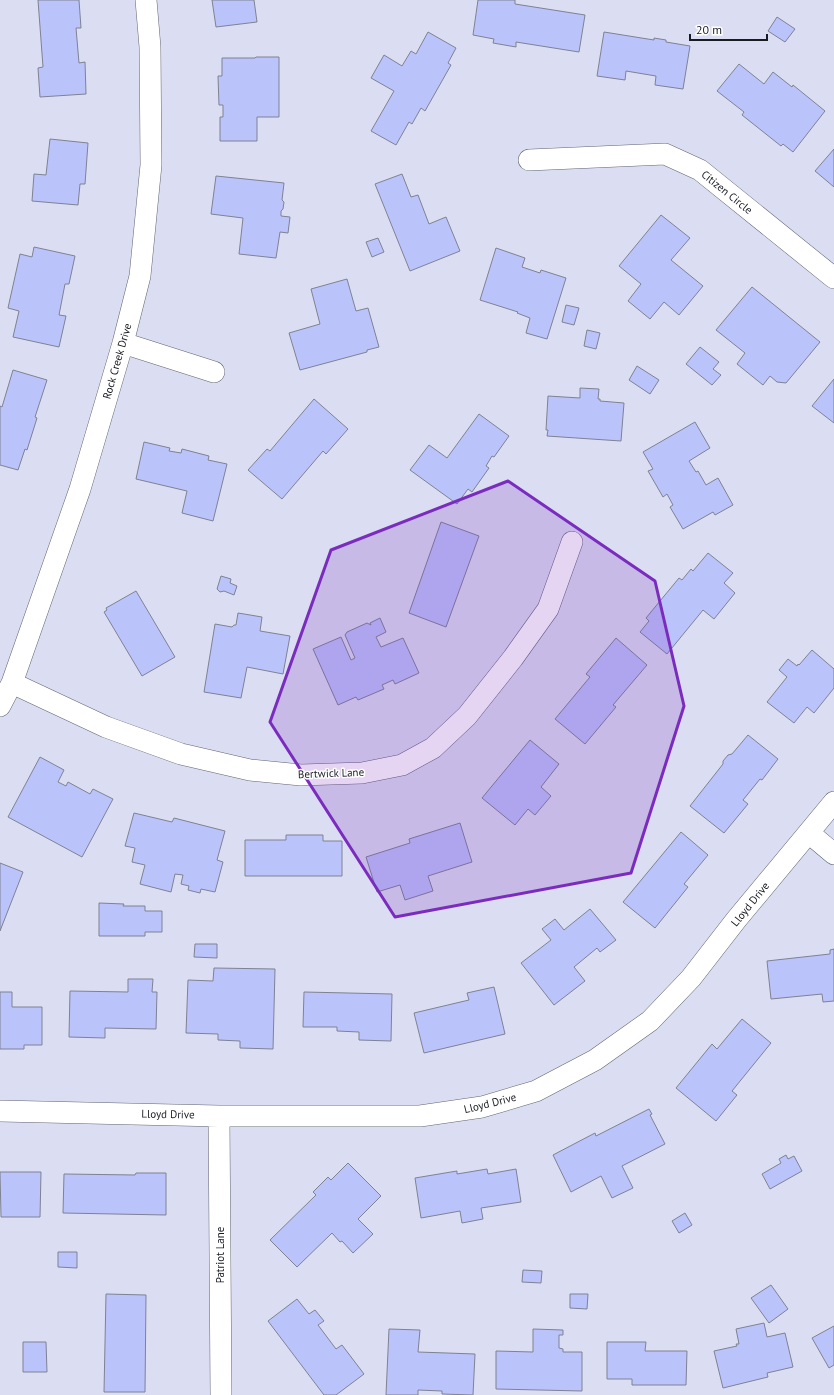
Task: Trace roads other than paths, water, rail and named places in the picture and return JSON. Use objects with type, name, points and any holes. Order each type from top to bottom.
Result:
[{"type":"street","name":"Rock Creek Drive","points":[[0,706],[12,683],[80,489],[123,343],[140,276],[151,164],[150,47],[146,0]]},
{"type":"street","name":"Citizen Circle","points":[[529,160],[665,154],[700,170],[834,278]]},
{"type":"street","points":[[123,343],[214,372]]},
{"type":"street","name":"Bertwick Lane","points":[[12,683],[106,727],[181,754],[250,770],[301,775],[362,773],[402,765],[433,748],[467,716],[513,658],[548,609],[572,542]]},
{"type":"street","name":"Lloyd Drive","points":[[0,1111],[219,1116],[420,1116],[482,1107],[536,1091],[595,1060],[650,1021],[691,978],[736,920],[834,802]]},
{"type":"street","points":[[808,833],[834,854]]},
{"type":"street","name":"Patriot Lane","points":[[219,1116],[221,1395]]}]
